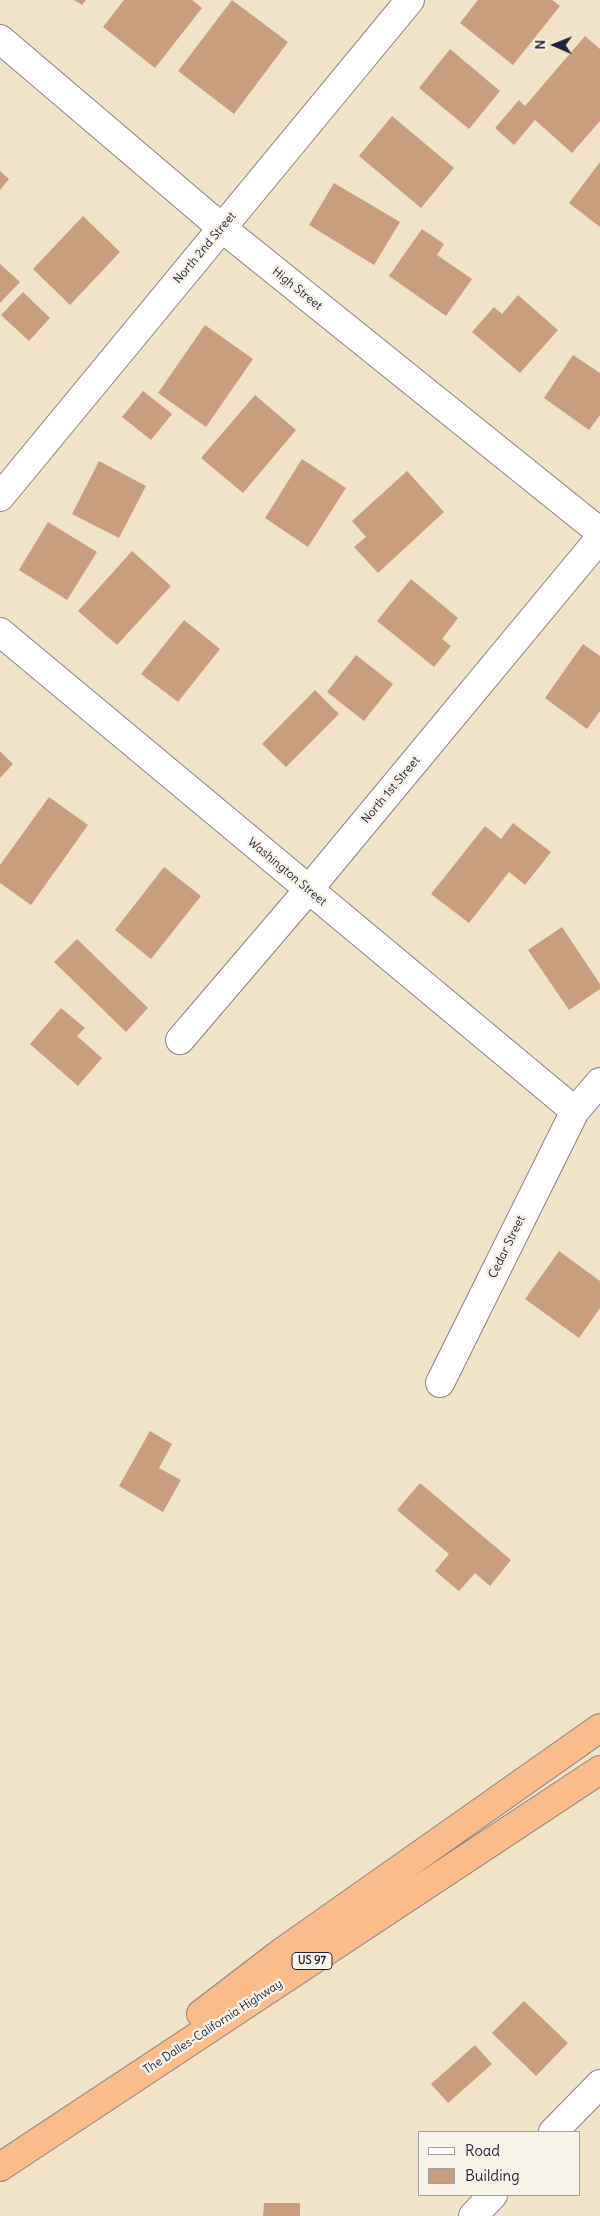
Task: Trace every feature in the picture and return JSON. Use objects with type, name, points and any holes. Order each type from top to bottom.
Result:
[{"type":"highway","points":[[24,2151],[282,1952],[600,1728]]},
{"type":"highway","name":"The Dalles-California Highway","points":[[0,2167],[600,1770]]},
{"type":"street","name":"North 2nd Street","points":[[0,497],[410,0]]},
{"type":"street","name":"High Street","points":[[0,39],[222,228],[600,532]]},
{"type":"street","name":"North 1st Street","points":[[180,1040],[309,889],[600,538]]},
{"type":"street","name":"Washington Street","points":[[0,632],[575,1111]]},
{"type":"street","name":"Cedar Street","points":[[440,1384],[575,1111],[600,1082]]},
{"type":"street","points":[[554,2131],[600,2084]]},
{"type":"street","points":[[473,2216],[492,2196]]},
{"type":"building","points":[[74,0],[86,0],[82,5]]},
{"type":"building","points":[[124,0],[192,0],[202,8],[155,68],[103,27]]},
{"type":"building","points":[[232,0],[288,42],[234,114],[178,71]]},
{"type":"building","points":[[478,0],[552,0],[560,6],[513,65],[460,23]]},
{"type":"building","points":[[585,36],[600,49],[600,121],[572,153],[535,120],[514,145],[495,128],[519,100],[525,106]]},
{"type":"building","points":[[450,49],[500,91],[469,129],[419,88]]},
{"type":"building","points":[[392,116],[454,168],[421,208],[359,156]]},
{"type":"building","points":[[600,162],[600,227],[569,203]]},
{"type":"building","points":[[0,171],[9,179],[0,190]]},
{"type":"building","points":[[334,183],[400,222],[374,265],[309,225]]},
{"type":"building","points":[[83,216],[120,252],[70,305],[33,269]]},
{"type":"building","points":[[422,229],[444,244],[437,255],[472,279],[446,316],[389,276]]},
{"type":"building","points":[[0,264],[20,282],[0,303]]},
{"type":"building","points":[[23,292],[50,318],[29,341],[1,315]]},
{"type":"building","points":[[518,295],[558,330],[520,373],[472,332],[494,307],[502,314]]},
{"type":"building","points":[[205,325],[253,359],[206,427],[158,393]]},
{"type":"building","points":[[573,355],[600,373],[600,415],[589,430],[544,398]]},
{"type":"building","points":[[143,391],[172,414],[151,440],[122,417]]},
{"type":"building","points":[[255,395],[296,430],[243,493],[201,458]]},
{"type":"building","points":[[302,459],[346,488],[308,547],[265,518]]},
{"type":"building","points":[[99,461],[146,486],[119,538],[72,514]]},
{"type":"building","points":[[407,471],[444,512],[378,573],[354,547],[366,537],[352,521]]},
{"type":"building","points":[[48,522],[97,552],[67,600],[19,570]]},
{"type":"building","points":[[132,551],[171,586],[117,645],[78,611]]},
{"type":"building","points":[[411,579],[458,618],[442,639],[451,646],[434,667],[377,621]]},
{"type":"building","points":[[184,620],[220,649],[178,702],[141,674]]},
{"type":"building","points":[[583,644],[600,656],[600,711],[587,729],[545,698]]},
{"type":"building","points":[[356,655],[393,684],[364,721],[327,692]]},
{"type":"building","points":[[315,690],[339,714],[286,767],[262,744]]},
{"type":"building","points":[[0,751],[13,764],[0,778]]},
{"type":"building","points":[[49,797],[88,825],[31,905],[0,883],[0,865]]},
{"type":"building","points":[[513,823],[551,852],[525,885],[509,872],[469,923],[431,894],[485,826],[501,839]]},
{"type":"building","points":[[164,867],[201,896],[151,959],[115,930]]},
{"type":"building","points":[[562,927],[600,984],[600,989],[569,1010],[528,950]]},
{"type":"building","points":[[77,939],[148,1008],[126,1032],[54,962]]},
{"type":"building","points":[[61,1008],[85,1028],[77,1036],[102,1058],[78,1086],[30,1044]]},
{"type":"building","points":[[559,1251],[600,1281],[600,1308],[579,1338],[525,1299]]},
{"type":"building","points":[[150,1431],[172,1444],[159,1468],[181,1480],[163,1512],[119,1486]]},
{"type":"building","points":[[420,1483],[511,1560],[490,1586],[475,1573],[459,1591],[435,1571],[449,1554],[397,1510]]},
{"type":"building","points":[[524,2001],[568,2043],[536,2076],[492,2033]]},
{"type":"building","points":[[475,2045],[492,2064],[448,2103],[431,2084]]},
{"type":"building","points":[[264,2203],[300,2203],[300,2216],[263,2216]]}]
